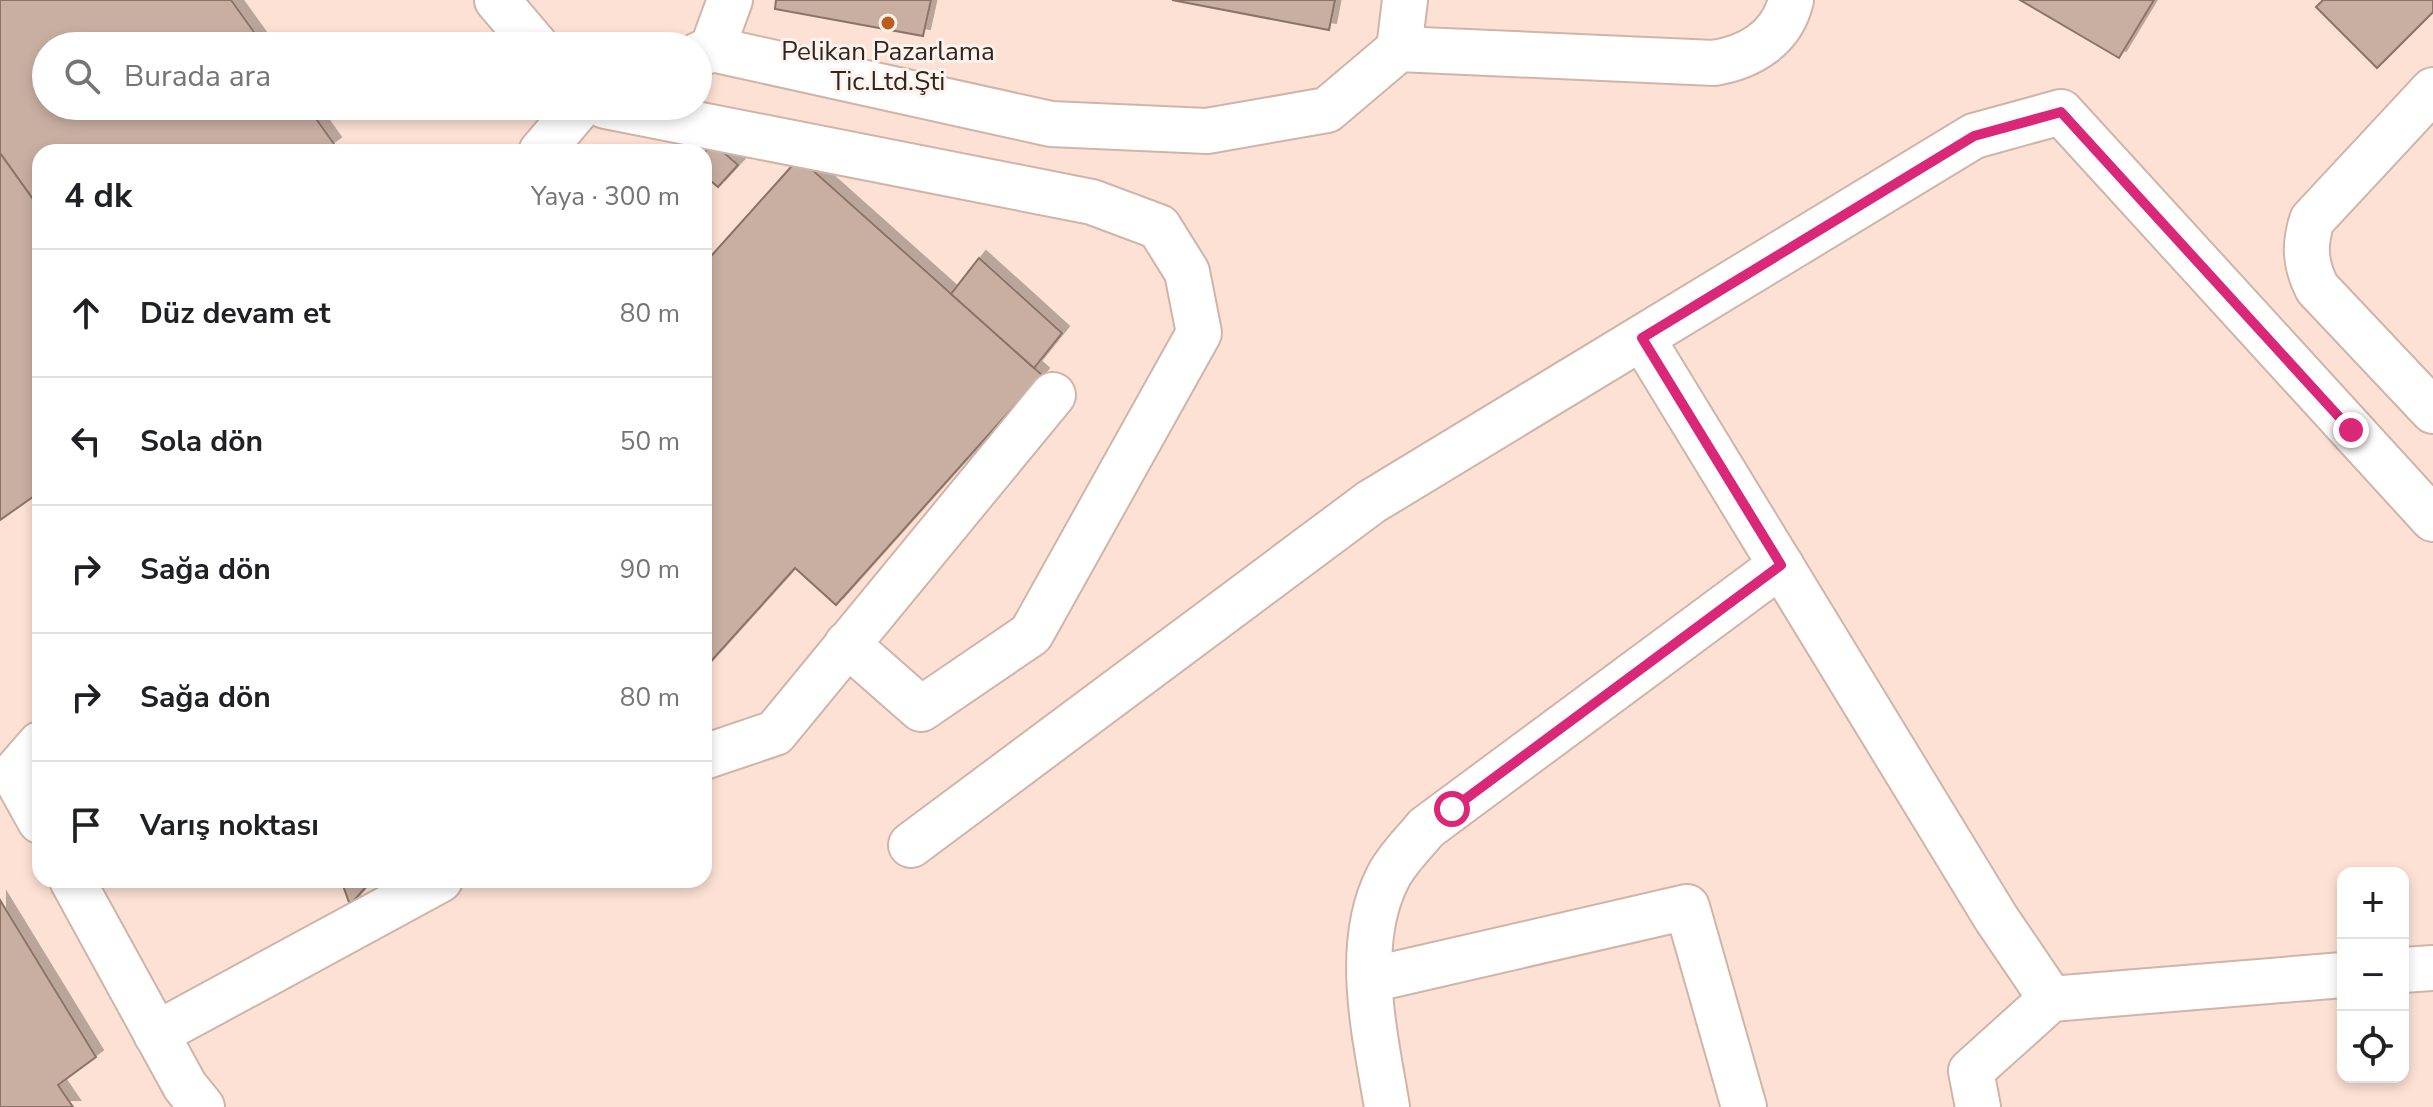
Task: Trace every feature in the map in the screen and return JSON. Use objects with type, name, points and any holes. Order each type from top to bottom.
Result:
[{"type":"street","points":[[497,0],[524,32]]},
{"type":"street","points":[[712,37],[730,0]]},
{"type":"street","points":[[712,53],[1051,124],[1207,131],[1327,110],[1399,49],[1405,0]]},
{"type":"street","points":[[1399,49],[1714,63],[1733,60],[1767,41],[1780,26],[1791,0]]},
{"type":"street","points":[[2433,90],[2312,220],[2306,254],[2309,272],[2317,288],[2433,411]]},
{"type":"street","points":[[911,845],[1371,502],[1974,136],[2061,112],[2433,519]]},
{"type":"street","points":[[548,144],[568,120]]},
{"type":"street","points":[[676,120],[1092,202],[1159,227],[1187,272],[1199,333],[1031,634],[921,709],[847,644]]},
{"type":"street","points":[[1642,338],[1996,918],[2051,999]]},
{"type":"street","points":[[712,754],[775,733],[1053,395]]},
{"type":"street","points":[[1387,1107],[1370,980],[1373,919],[1389,875],[1426,828],[1781,565]]},
{"type":"street","points":[[14,767],[32,804]]},
{"type":"street","points":[[76,888],[185,1086],[202,1107]]},
{"type":"street","points":[[156,1034],[425,888]]},
{"type":"street","points":[[1370,980],[1687,907],[1744,1107]]},
{"type":"street","points":[[2409,970],[2433,968]]},
{"type":"street","points":[[1978,1107],[1971,1071],[2051,999],[2337,975]]},
{"type":"building","points":[[0,0],[231,0],[254,32],[32,32],[32,120],[317,120],[334,144],[32,144],[32,198],[0,153]]},
{"type":"building","name":"Pelikan Pazarlama Tic.Ltd.Şti","points":[[776,0],[931,0],[923,36],[775,9]]},
{"type":"building","points":[[1172,0],[1335,0],[1329,30]]},
{"type":"building","points":[[2020,0],[2154,0],[2119,58]]},
{"type":"building","points":[[2323,0],[2433,0],[2433,12],[2377,68],[2316,7]]},
{"type":"building","points":[[712,144],[738,165],[718,187],[712,182]]},
{"type":"building","points":[[0,153],[32,198],[32,498],[0,520]]},
{"type":"building","points":[[799,158],[1042,375],[836,605],[795,568],[712,660],[712,255]]},
{"type":"building","points":[[979,258],[1062,333],[1034,368],[951,294]]},
{"type":"building","points":[[344,888],[365,888],[350,905]]},
{"type":"building","points":[[0,900],[96,1057],[58,1085],[73,1107],[0,1107]]},
{"type":"place","name":"Pelikan Pazarlama Tic.Ltd.Şti","points":[[888,23]]},
{"type":"route","points":[[1452,809],[1781,565],[1642,338],[1974,136],[2061,112],[2351,430]]}]
